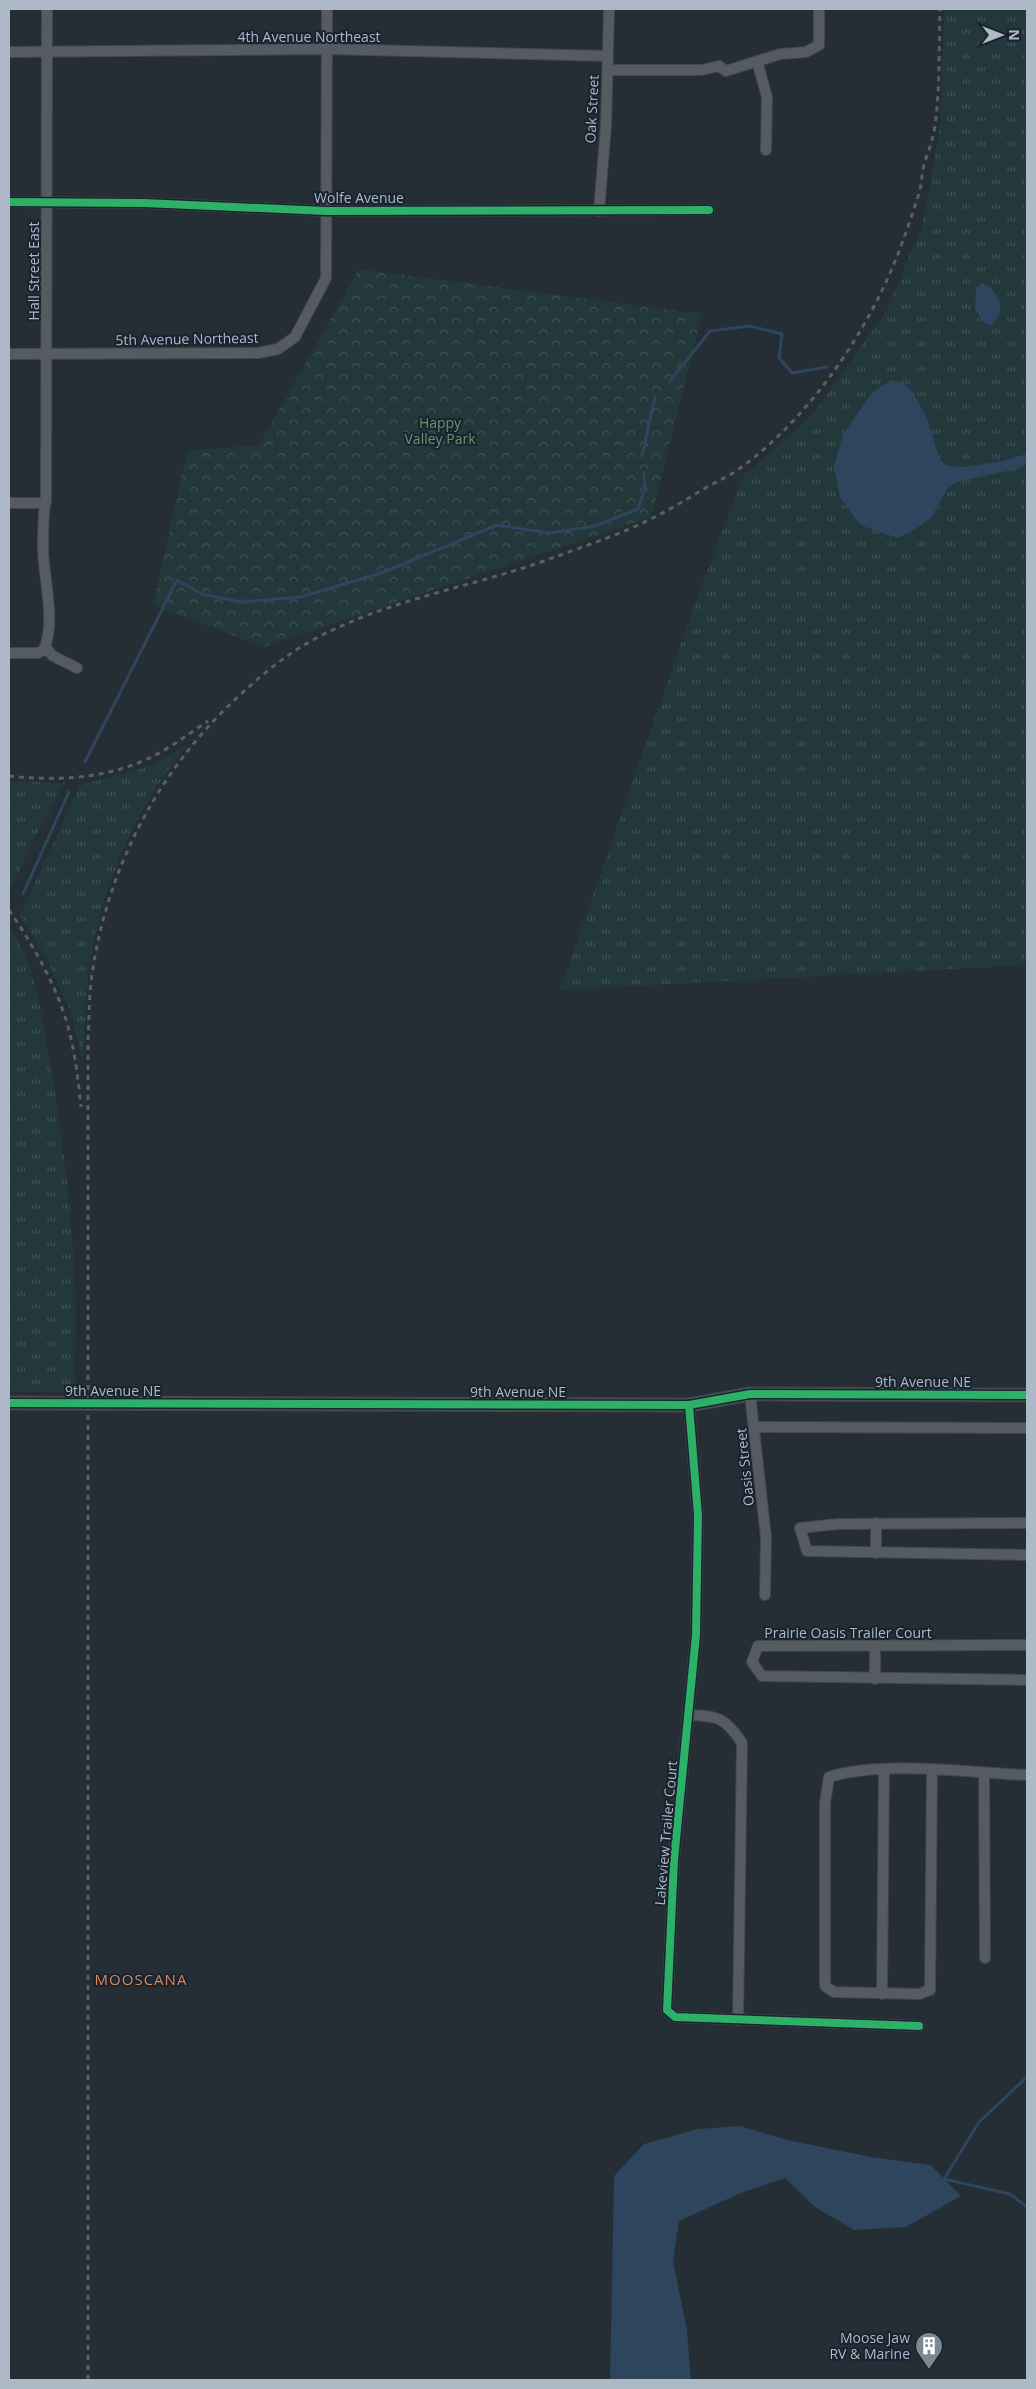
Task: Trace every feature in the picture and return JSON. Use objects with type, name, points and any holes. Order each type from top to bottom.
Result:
[{"type":"street","name":"Hall Street East","points":[[45,647],[49,626],[43,551],[46,503],[47,9]]},
{"type":"street","points":[[326,211],[327,9]]},
{"type":"street","name":"Oak Street","points":[[598,210],[608,70],[609,9]]},
{"type":"street","points":[[608,70],[702,70],[719,66],[726,71],[780,54],[806,52],[819,45],[819,9]]},
{"type":"street","name":"4th Avenue Northeast","points":[[9,52],[326,49],[608,56]]},
{"type":"street","points":[[757,61],[767,97],[766,150]]},
{"type":"street","name":"Wolfe Avenue","points":[[9,202],[144,203],[326,211],[709,210]]},
{"type":"street","name":"5th Avenue Northeast","points":[[9,354],[258,353],[278,349],[295,337],[326,278],[326,211]]},
{"type":"street","points":[[9,503],[46,503]]},
{"type":"street","points":[[9,653],[38,653],[44,650],[45,647],[53,656],[77,668]]},
{"type":"street","name":"9th Avenue NE","points":[[9,1403],[689,1404],[750,1394],[1027,1394]]},
{"type":"street","name":"Oasis Street","points":[[750,1394],[766,1538],[765,1594]]},
{"type":"street","name":"Lakeview Trailer Court","points":[[689,1404],[698,1515],[696,1635],[674,1860],[668,2010],[674,2017],[919,2026]]},
{"type":"street","points":[[755,1428],[1027,1428]]},
{"type":"street","points":[[876,1523],[876,1553]]},
{"type":"street","points":[[1027,1523],[876,1523],[800,1528],[807,1551],[1027,1556]]},
{"type":"street","name":"Prairie Oasis Trailer Court","points":[[1027,1645],[758,1646],[752,1662],[762,1676],[1027,1680]]},
{"type":"street","points":[[875,1679],[876,1647]]},
{"type":"street","points":[[688,1715],[716,1716],[730,1724],[742,1742],[738,2020]]},
{"type":"street","points":[[882,1994],[884,1769]]},
{"type":"street","points":[[932,1770],[930,1990],[918,1994],[834,1992],[825,1986],[825,1803],[829,1777],[853,1770],[884,1769],[932,1770],[1027,1774]]},
{"type":"street","points":[[984,1773],[985,1958]]},
{"type":"green space","points":[[944,9],[1027,9],[1027,965],[560,990],[695,603],[743,476],[812,416],[888,308],[922,226],[940,127]]},
{"type":"green space","name":"Happy Valley Park","points":[[359,269],[702,314],[651,517],[264,647],[153,605],[187,451],[259,445]]},
{"type":"green space","points":[[186,746],[151,796],[137,822],[124,848],[103,904],[88,975],[83,1062],[70,1010],[47,960],[20,915],[80,785],[144,768]]},
{"type":"green space","points":[[9,781],[65,783],[9,891]]},
{"type":"green space","points":[[10,929],[26,957],[36,987],[64,1157],[70,1210],[75,1293],[75,1385],[74,1389],[70,1392],[9,1392]]},
{"type":"water","points":[[982,283],[993,291],[999,302],[999,314],[991,325],[984,323],[975,309],[976,288]]},
{"type":"water","points":[[891,380],[902,382],[913,392],[928,420],[939,458],[947,466],[965,467],[1002,461],[1027,454],[1027,464],[1017,469],[957,482],[947,489],[931,518],[898,538],[865,527],[857,521],[840,497],[834,466],[843,434],[872,393]]},
{"type":"water","points":[[740,2126],[787,2140],[871,2157],[931,2165],[961,2196],[906,2227],[854,2230],[815,2207],[785,2178],[741,2193],[679,2221],[673,2261],[687,2330],[691,2380],[610,2380],[614,2176],[644,2144],[698,2129]]},
{"type":"waterway","points":[[669,382],[710,331],[750,326],[782,334],[779,358],[792,373],[827,367]]},
{"type":"waterway","points":[[642,456],[655,397]]},
{"type":"waterway","points":[[85,762],[177,580],[202,594],[241,602],[301,597],[384,572],[497,525],[550,533],[595,526],[638,509],[645,488],[644,474]]},
{"type":"waterway","points":[[23,894],[69,792]]},
{"type":"waterway","points":[[1027,2077],[979,2122],[944,2179],[1010,2194],[1027,2207]]},
{"type":"railway","points":[[88,2380],[88,1040],[91,982],[98,941],[109,901],[123,862],[140,824],[161,789],[211,723],[266,672],[301,647],[339,627],[368,615],[547,560],[645,522],[739,469],[767,447],[793,421],[840,363],[860,331],[894,265],[906,232],[920,190],[924,164],[935,126],[939,82],[940,9]]},
{"type":"railway","points":[[9,776],[61,778],[95,775],[112,771],[153,756],[208,721]]},
{"type":"railway","points":[[9,910],[42,965],[62,1008],[74,1054],[81,1107]]},
{"type":"cycle path","points":[[9,202],[144,203],[326,211],[709,210]]},
{"type":"cycle path","points":[[9,1403],[689,1405],[750,1394],[1027,1395]]},
{"type":"cycle path","points":[[689,1405],[698,1515],[696,1635],[674,1860],[667,2010],[675,2017],[919,2026]]},
{"type":"place","name":"Moose Jaw RV & Marine","points":[[929,2370]]},
{"type":"district","name":"MOOSCANA","points":[[141,1980]]}]
